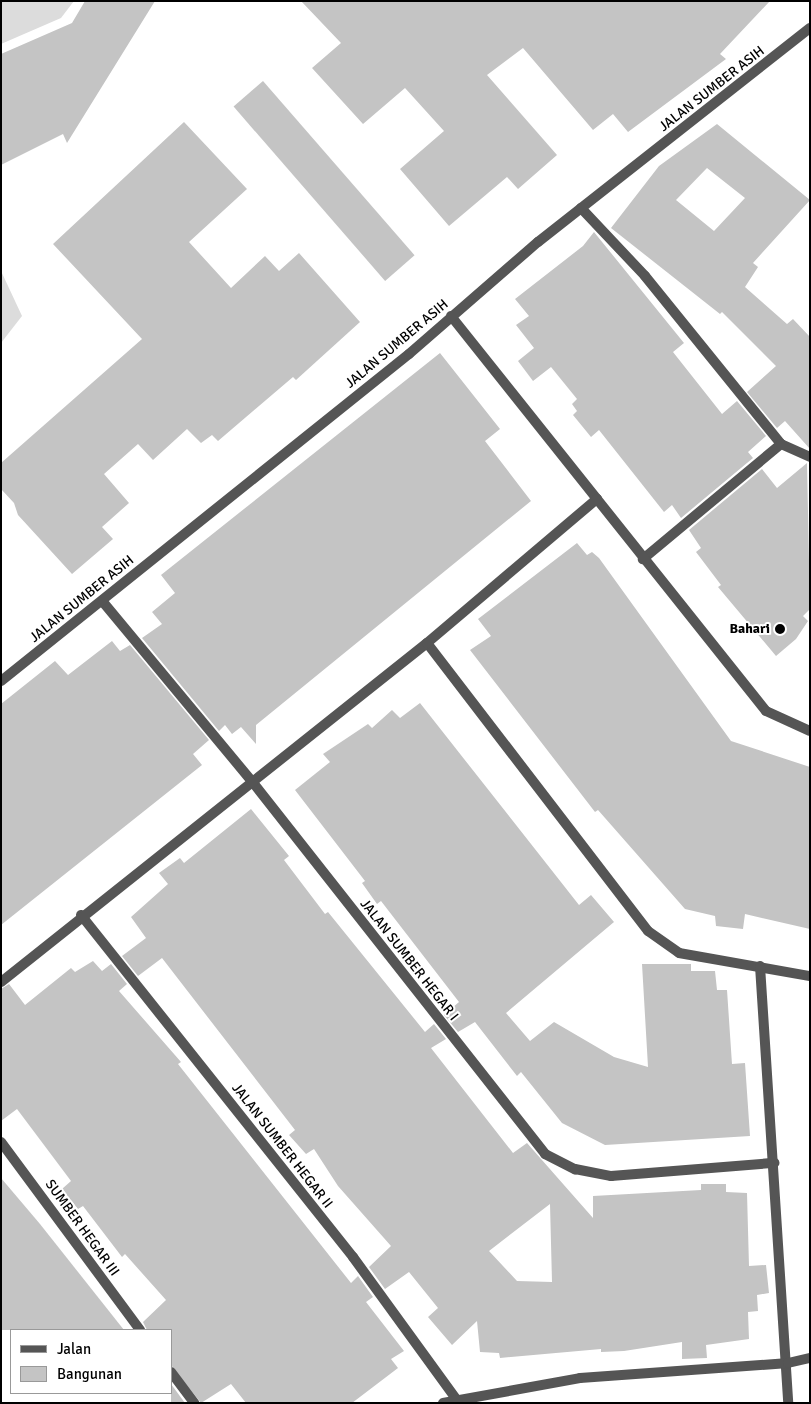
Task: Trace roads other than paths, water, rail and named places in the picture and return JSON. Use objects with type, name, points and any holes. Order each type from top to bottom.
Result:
[{"type":"street","name":"JALAN SUMBER ASIH","points":[[1,681],[103,602],[582,208],[810,28]]},
{"type":"street","points":[[582,208],[646,276],[781,444],[810,457]]},
{"type":"street","points":[[451,316],[766,711],[782,720],[810,731]]},
{"type":"street","points":[[643,559],[781,444]]},
{"type":"street","points":[[1,982],[81,915],[427,642],[597,499]]},
{"type":"street","name":"JALAN SUMBER HEGAR I","points":[[103,602],[251,780],[545,1154],[575,1169],[611,1176],[774,1163]]},
{"type":"street","points":[[427,642],[648,931],[679,953],[810,976]]},
{"type":"street","name":"JALAN SUMBER HEGAR II","points":[[81,915],[353,1257],[456,1399]]},
{"type":"street","points":[[760,966],[788,1363],[788,1403]]},
{"type":"street","name":"SUMBER HEGAR III","points":[[1,1142],[139,1329]]},
{"type":"street","points":[[443,1403],[456,1399],[580,1378],[788,1363],[810,1358]]},
{"type":"street","points":[[172,1373],[194,1403]]},
{"type":"place","name":"Bahari","points":[[780,629]]}]
